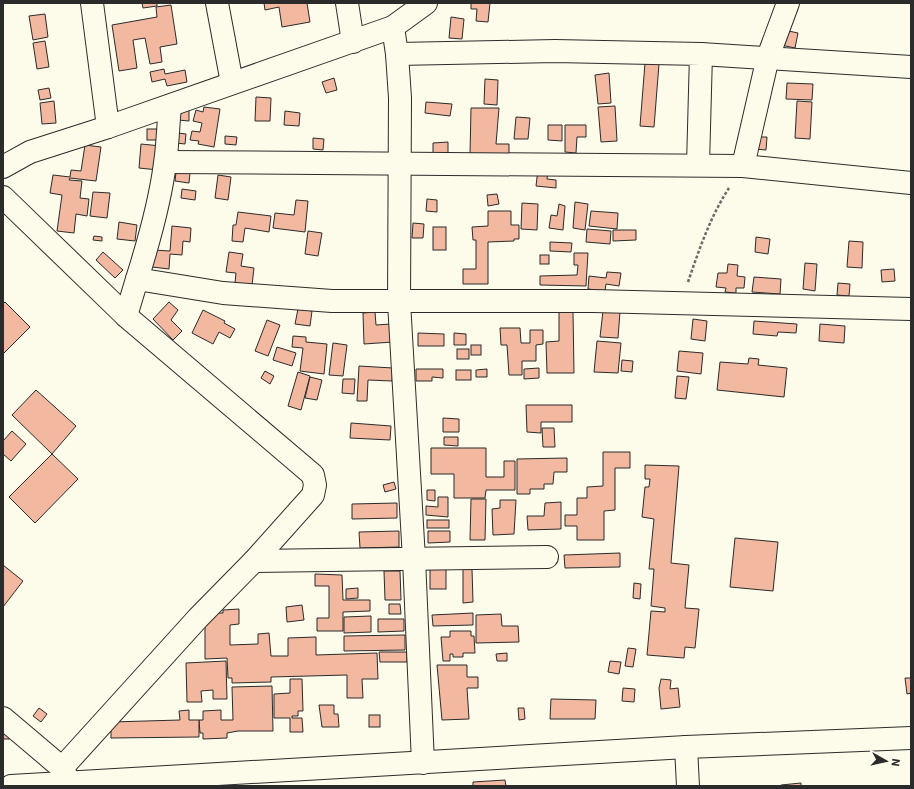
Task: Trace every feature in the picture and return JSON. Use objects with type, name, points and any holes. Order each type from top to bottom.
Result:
[{"type":"street","points":[[92,3],[108,127]]},
{"type":"street","points":[[217,3],[232,83]]},
{"type":"street","points":[[347,3],[353,42]]},
{"type":"street","points":[[3,167],[11,161],[30,152],[170,106],[393,27],[426,3]]},
{"type":"street","points":[[743,166],[768,57],[788,3]]},
{"type":"street","points":[[393,27],[398,54],[401,164],[399,302],[414,559],[423,763]]},
{"type":"street","points":[[398,54],[556,51],[701,54],[911,67]]},
{"type":"street","points":[[698,165],[701,54]]},
{"type":"street","points":[[126,316],[154,224],[166,162],[170,106]]},
{"type":"street","points":[[166,162],[743,166],[911,183]]},
{"type":"street","points":[[3,197],[126,316],[313,475],[315,485],[313,495],[254,561],[203,613],[67,779]]},
{"type":"street","points":[[137,279],[223,293],[332,301],[593,301],[911,309]]},
{"type":"street","points":[[254,561],[547,557]]},
{"type":"street","points":[[3,718],[67,779]]},
{"type":"street","points":[[11,786],[67,779],[423,763],[686,748],[911,738]]},
{"type":"street","points":[[686,748],[688,786]]},
{"type":"path","points":[[681,304],[699,250],[718,204],[743,166]]},
{"type":"building","points":[[142,3],[157,3],[157,6],[143,8]]},
{"type":"building","points":[[264,3],[307,3],[310,22],[282,27],[279,7],[265,10]]},
{"type":"building","points":[[471,3],[490,3],[488,22],[476,21],[477,9],[471,9]]},
{"type":"building","points":[[171,5],[177,44],[160,47],[162,62],[150,64],[145,38],[133,40],[137,68],[119,71],[112,25],[157,17],[156,7]]},
{"type":"building","points":[[45,14],[48,37],[33,40],[29,16]]},
{"type":"building","points":[[451,17],[464,19],[462,39],[449,38]]},
{"type":"building","points":[[784,30],[798,33],[795,48],[781,45]]},
{"type":"building","points":[[45,41],[49,67],[37,69],[33,43]]},
{"type":"building","points":[[645,63],[659,64],[654,127],[640,126]]},
{"type":"building","points":[[164,69],[165,74],[185,70],[187,82],[167,86],[165,79],[152,82],[150,72]]},
{"type":"building","points":[[609,73],[611,103],[598,104],[595,75]]},
{"type":"building","points":[[334,78],[337,90],[326,93],[322,82]]},
{"type":"building","points":[[485,79],[498,80],[497,105],[484,104]]},
{"type":"building","points":[[787,83],[813,84],[812,100],[786,99]]},
{"type":"building","points":[[49,88],[51,98],[40,100],[38,90]]},
{"type":"building","points":[[256,97],[271,98],[270,121],[255,121]]},
{"type":"building","points":[[54,101],[56,123],[42,124],[40,103]]},
{"type":"building","points":[[797,101],[812,102],[810,139],[795,138]]},
{"type":"building","points":[[426,102],[452,104],[450,116],[425,113]]},
{"type":"building","points":[[615,106],[617,141],[601,142],[598,107]]},
{"type":"building","points":[[204,107],[220,109],[214,147],[198,144],[199,141],[190,140],[192,131],[200,132],[202,123],[193,121],[196,110],[203,112]]},
{"type":"building","points":[[471,108],[499,108],[496,144],[509,144],[509,155],[470,154]]},
{"type":"building","points":[[179,109],[189,109],[189,121],[178,120]]},
{"type":"building","points":[[285,111],[300,113],[299,126],[284,125]]},
{"type":"building","points":[[516,117],[530,118],[528,139],[514,139]]},
{"type":"building","points":[[548,125],[562,125],[562,141],[548,140]]},
{"type":"building","points":[[565,125],[586,125],[586,137],[577,137],[576,153],[565,152]]},
{"type":"building","points":[[147,129],[161,129],[161,140],[147,140]]},
{"type":"building","points":[[178,133],[186,134],[185,144],[176,143]]},
{"type":"building","points":[[225,136],[237,137],[236,145],[225,144]]},
{"type":"building","points":[[756,137],[767,137],[766,150],[755,149]]},
{"type":"building","points":[[313,138],[324,139],[323,150],[313,149]]},
{"type":"building","points":[[448,142],[448,153],[433,153],[433,143]]},
{"type":"building","points":[[141,144],[161,146],[158,170],[139,168]]},
{"type":"building","points":[[85,145],[101,147],[96,181],[70,178],[69,180],[82,181],[80,198],[89,199],[87,216],[76,214],[74,233],[57,231],[62,195],[50,193],[53,175],[70,177],[71,170],[81,171]]},
{"type":"building","points":[[538,169],[548,171],[547,179],[556,180],[556,188],[536,186]]},
{"type":"building","points":[[176,172],[190,173],[189,183],[175,181]]},
{"type":"building","points":[[218,175],[231,177],[228,200],[215,198]]},
{"type":"building","points":[[182,189],[196,191],[195,200],[181,198]]},
{"type":"building","points":[[93,192],[110,193],[107,218],[90,216]]},
{"type":"building","points":[[497,194],[499,204],[488,206],[487,195]]},
{"type":"building","points":[[427,199],[437,200],[437,212],[426,211]]},
{"type":"building","points":[[296,200],[308,201],[305,232],[273,228],[275,213],[294,215]]},
{"type":"building","points":[[575,202],[588,204],[585,230],[573,228]]},
{"type":"building","points":[[522,203],[538,204],[537,230],[521,229]]},
{"type":"building","points":[[559,204],[565,206],[563,230],[549,228],[551,215],[557,216]]},
{"type":"building","points":[[488,211],[511,211],[511,225],[519,225],[519,239],[514,239],[514,241],[488,242],[488,284],[463,284],[463,269],[476,269],[476,240],[473,240],[472,227],[488,226]]},
{"type":"building","points":[[591,211],[618,213],[617,229],[589,226]]},
{"type":"building","points":[[238,212],[271,216],[269,232],[245,228],[243,242],[232,241],[233,225],[236,225]]},
{"type":"building","points":[[119,222],[137,225],[135,241],[117,239]]},
{"type":"building","points":[[413,223],[424,224],[423,238],[412,238]]},
{"type":"building","points":[[172,226],[191,228],[190,242],[183,241],[182,255],[170,254],[169,269],[152,267],[154,250],[170,251]]},
{"type":"building","points":[[433,227],[446,227],[446,250],[433,250]]},
{"type":"building","points":[[587,229],[611,231],[610,244],[586,242]]},
{"type":"building","points":[[613,230],[636,230],[636,240],[613,241]]},
{"type":"building","points":[[308,231],[322,233],[318,256],[305,254]]},
{"type":"building","points":[[94,236],[102,237],[102,241],[93,240]]},
{"type":"building","points":[[756,237],[770,239],[768,254],[755,252]]},
{"type":"building","points":[[849,241],[863,242],[862,268],[847,267]]},
{"type":"building","points":[[550,242],[572,243],[571,252],[550,251]]},
{"type":"building","points":[[103,252],[123,270],[115,278],[96,260]]},
{"type":"building","points":[[229,252],[243,254],[241,266],[254,268],[252,285],[235,283],[236,273],[226,272]]},
{"type":"building","points":[[574,253],[588,253],[586,286],[540,285],[540,276],[577,275],[578,265],[574,265]]},
{"type":"building","points":[[540,255],[549,255],[549,264],[540,264]]},
{"type":"building","points":[[805,263],[817,264],[815,291],[803,289]]},
{"type":"building","points":[[728,264],[738,265],[737,276],[745,277],[744,288],[736,288],[736,293],[725,292],[726,288],[716,287],[718,273],[727,273]]},
{"type":"building","points":[[894,269],[895,281],[882,282],[881,270]]},
{"type":"building","points":[[607,272],[621,273],[619,286],[606,284],[605,291],[588,289],[589,276],[606,278]]},
{"type":"building","points":[[754,277],[781,279],[780,294],[752,292]]},
{"type":"building","points":[[838,283],[850,284],[849,296],[837,295]]},
{"type":"building","points":[[5,302],[30,327],[3,354],[3,304]]},
{"type":"building","points":[[169,302],[178,310],[171,320],[182,331],[173,340],[153,319]]},
{"type":"building","points":[[298,309],[312,311],[310,326],[295,324]]},
{"type":"building","points":[[203,310],[225,321],[224,323],[235,329],[230,338],[219,332],[213,344],[192,333]]},
{"type":"building","points":[[603,311],[620,312],[618,338],[600,337]]},
{"type":"building","points":[[375,312],[376,325],[391,324],[393,342],[364,344],[363,313]]},
{"type":"building","points":[[559,312],[573,312],[574,373],[547,373],[546,342],[559,341]]},
{"type":"building","points":[[693,319],[707,321],[705,341],[691,339]]},
{"type":"building","points":[[267,320],[280,325],[268,356],[255,351]]},
{"type":"building","points":[[754,321],[797,324],[796,333],[778,332],[777,336],[753,334]]},
{"type":"building","points":[[820,324],[845,326],[844,343],[819,341]]},
{"type":"building","points":[[500,328],[520,328],[521,343],[530,343],[530,330],[543,330],[543,344],[536,345],[536,361],[522,361],[522,375],[509,375],[507,345],[501,345]]},
{"type":"building","points":[[418,333],[444,334],[444,346],[418,346]]},
{"type":"building","points":[[454,333],[466,334],[466,345],[454,345]]},
{"type":"building","points":[[293,336],[306,337],[306,342],[327,344],[324,374],[300,371],[303,348],[292,347]]},
{"type":"building","points":[[597,341],[621,343],[618,373],[594,372]]},
{"type":"building","points":[[333,343],[347,345],[343,376],[329,375]]},
{"type":"building","points":[[471,345],[481,345],[481,355],[471,355]]},
{"type":"building","points":[[277,347],[296,353],[292,366],[273,360]]},
{"type":"building","points":[[457,349],[469,349],[469,359],[457,359]]},
{"type":"building","points":[[679,351],[703,353],[701,374],[677,371]]},
{"type":"building","points":[[749,358],[759,359],[758,365],[787,368],[784,397],[717,390],[720,362],[748,364]]},
{"type":"building","points":[[622,360],[633,361],[632,372],[621,371]]},
{"type":"building","points":[[359,366],[393,368],[392,381],[368,380],[367,401],[357,401]]},
{"type":"building","points":[[539,368],[539,378],[524,379],[524,369]]},
{"type":"building","points":[[416,369],[443,369],[443,378],[432,377],[432,381],[416,381]]},
{"type":"building","points":[[487,369],[487,377],[476,377],[476,370]]},
{"type":"building","points":[[456,370],[471,370],[471,380],[456,380]]},
{"type":"building","points":[[265,371],[274,376],[270,384],[261,378]]},
{"type":"building","points":[[298,372],[310,376],[301,410],[288,406]]},
{"type":"building","points":[[677,376],[689,377],[686,399],[675,398]]},
{"type":"building","points":[[310,377],[322,380],[317,400],[305,398]]},
{"type":"building","points":[[343,379],[355,379],[354,394],[342,393]]},
{"type":"building","points":[[36,390],[76,426],[52,454],[12,415]]},
{"type":"building","points":[[526,405],[572,405],[572,422],[541,422],[541,433],[527,432]]},
{"type":"building","points":[[443,418],[459,419],[459,432],[443,432]]},
{"type":"building","points":[[351,423],[391,426],[390,440],[350,438]]},
{"type":"building","points":[[542,428],[554,428],[555,447],[543,447]]},
{"type":"building","points":[[12,431],[26,444],[11,461],[3,454],[3,441]]},
{"type":"building","points":[[444,437],[458,437],[458,446],[444,445]]},
{"type":"building","points":[[431,448],[486,448],[486,477],[504,477],[504,461],[515,461],[515,490],[486,490],[485,498],[454,498],[454,474],[431,474]]},
{"type":"building","points":[[603,452],[630,452],[630,468],[615,468],[615,510],[604,511],[604,540],[577,540],[577,526],[565,526],[565,515],[577,515],[577,498],[587,498],[587,487],[603,486]]},
{"type":"building","points":[[52,454],[78,479],[35,523],[9,497]]},
{"type":"building","points":[[567,458],[567,472],[554,472],[553,484],[544,484],[544,489],[530,489],[530,494],[517,494],[517,459]]},
{"type":"building","points":[[645,465],[679,466],[671,563],[689,565],[685,608],[699,609],[695,648],[685,647],[684,658],[647,655],[651,611],[665,612],[665,608],[651,606],[654,569],[649,569],[654,519],[642,517],[645,487],[649,487],[650,479],[645,479]]},
{"type":"building","points":[[394,482],[396,489],[385,492],[383,485]]},
{"type":"building","points":[[427,490],[435,490],[435,501],[427,500]]},
{"type":"building","points":[[438,497],[448,497],[448,517],[426,515],[426,506],[438,507]]},
{"type":"building","points":[[471,499],[486,499],[485,540],[470,540]]},
{"type":"building","points":[[500,500],[516,500],[514,534],[493,535],[492,509],[500,508]]},
{"type":"building","points":[[561,502],[561,529],[528,530],[527,516],[544,516],[545,503]]},
{"type":"building","points":[[397,503],[397,518],[352,519],[352,504]]},
{"type":"building","points":[[427,520],[449,520],[449,528],[427,528]]},
{"type":"building","points":[[399,531],[399,547],[360,548],[359,532]]},
{"type":"building","points":[[428,531],[450,531],[450,542],[428,543]]},
{"type":"building","points":[[735,538],[778,542],[773,591],[730,587]]},
{"type":"building","points":[[620,553],[620,567],[565,568],[564,555]]},
{"type":"building","points":[[3,565],[23,581],[3,607]]},
{"type":"building","points":[[430,569],[446,569],[446,589],[430,589]]},
{"type":"building","points":[[463,569],[472,569],[473,602],[463,603]]},
{"type":"building","points":[[384,571],[400,571],[401,600],[385,600]]},
{"type":"building","points":[[315,574],[342,575],[343,600],[370,600],[370,611],[343,612],[343,631],[317,631],[317,618],[329,618],[329,586],[315,586]]},
{"type":"building","points":[[634,583],[641,584],[640,599],[633,598]]},
{"type":"building","points":[[358,588],[358,598],[346,599],[346,589]]},
{"type":"building","points":[[389,604],[400,604],[401,614],[389,614]]},
{"type":"building","points":[[302,605],[304,620],[287,622],[286,607]]},
{"type":"building","points":[[239,609],[239,624],[230,625],[230,645],[258,644],[258,634],[269,633],[271,656],[288,656],[288,638],[316,637],[316,655],[377,653],[378,679],[362,679],[363,698],[347,698],[347,675],[271,677],[271,682],[232,683],[232,678],[228,678],[227,658],[205,659],[205,613],[223,613],[223,610]]},
{"type":"building","points":[[473,613],[473,625],[433,626],[432,615]]},
{"type":"building","points":[[501,614],[502,626],[518,626],[519,642],[476,643],[476,615]]},
{"type":"building","points":[[371,616],[371,632],[344,633],[344,617]]},
{"type":"building","points":[[378,619],[404,619],[404,631],[378,632]]},
{"type":"building","points":[[450,631],[471,631],[471,636],[474,636],[475,653],[463,653],[463,657],[453,657],[453,654],[450,654],[450,661],[443,661],[441,637],[450,637]]},
{"type":"building","points":[[405,635],[405,650],[344,651],[344,636]]},
{"type":"building","points":[[628,648],[636,649],[633,667],[625,666]]},
{"type":"building","points":[[379,652],[407,652],[407,662],[380,662]]},
{"type":"building","points":[[507,653],[507,661],[497,661],[496,654]]},
{"type":"building","points":[[226,661],[227,699],[213,699],[213,690],[201,691],[202,702],[187,702],[186,663]]},
{"type":"building","points":[[610,661],[621,662],[619,674],[608,672]]},
{"type":"building","points":[[437,665],[467,665],[467,677],[478,677],[478,688],[467,688],[469,719],[442,720]]},
{"type":"building","points":[[905,678],[911,678],[911,693],[907,694]]},
{"type":"building","points":[[290,679],[302,679],[303,711],[298,711],[298,716],[292,716],[292,718],[302,718],[303,732],[290,732],[290,718],[274,718],[274,694],[290,693]]},
{"type":"building","points":[[661,679],[671,680],[670,689],[678,688],[680,707],[661,709],[659,688]]},
{"type":"building","points":[[272,686],[273,731],[238,731],[227,733],[227,738],[203,739],[203,733],[200,733],[199,720],[203,720],[203,711],[221,710],[221,720],[233,720],[232,687]]},
{"type":"building","points":[[623,688],[635,689],[634,702],[622,701]]},
{"type":"building","points":[[551,699],[596,700],[595,719],[550,719]]},
{"type":"building","points":[[319,705],[334,705],[334,714],[338,714],[339,727],[322,727]]},
{"type":"building","points":[[39,708],[47,714],[41,722],[33,716]]},
{"type":"building","points":[[518,708],[524,708],[525,719],[519,720]]},
{"type":"building","points":[[189,710],[189,720],[199,720],[199,737],[111,738],[111,722],[180,720],[179,711]]},
{"type":"building","points":[[369,715],[380,715],[380,727],[369,727]]},
{"type":"building","points":[[3,732],[9,732],[9,739],[3,739]]},
{"type":"building","points":[[505,780],[506,786],[473,786],[473,782]]},
{"type":"building","points":[[801,783],[801,786],[781,786],[781,785]]}]
